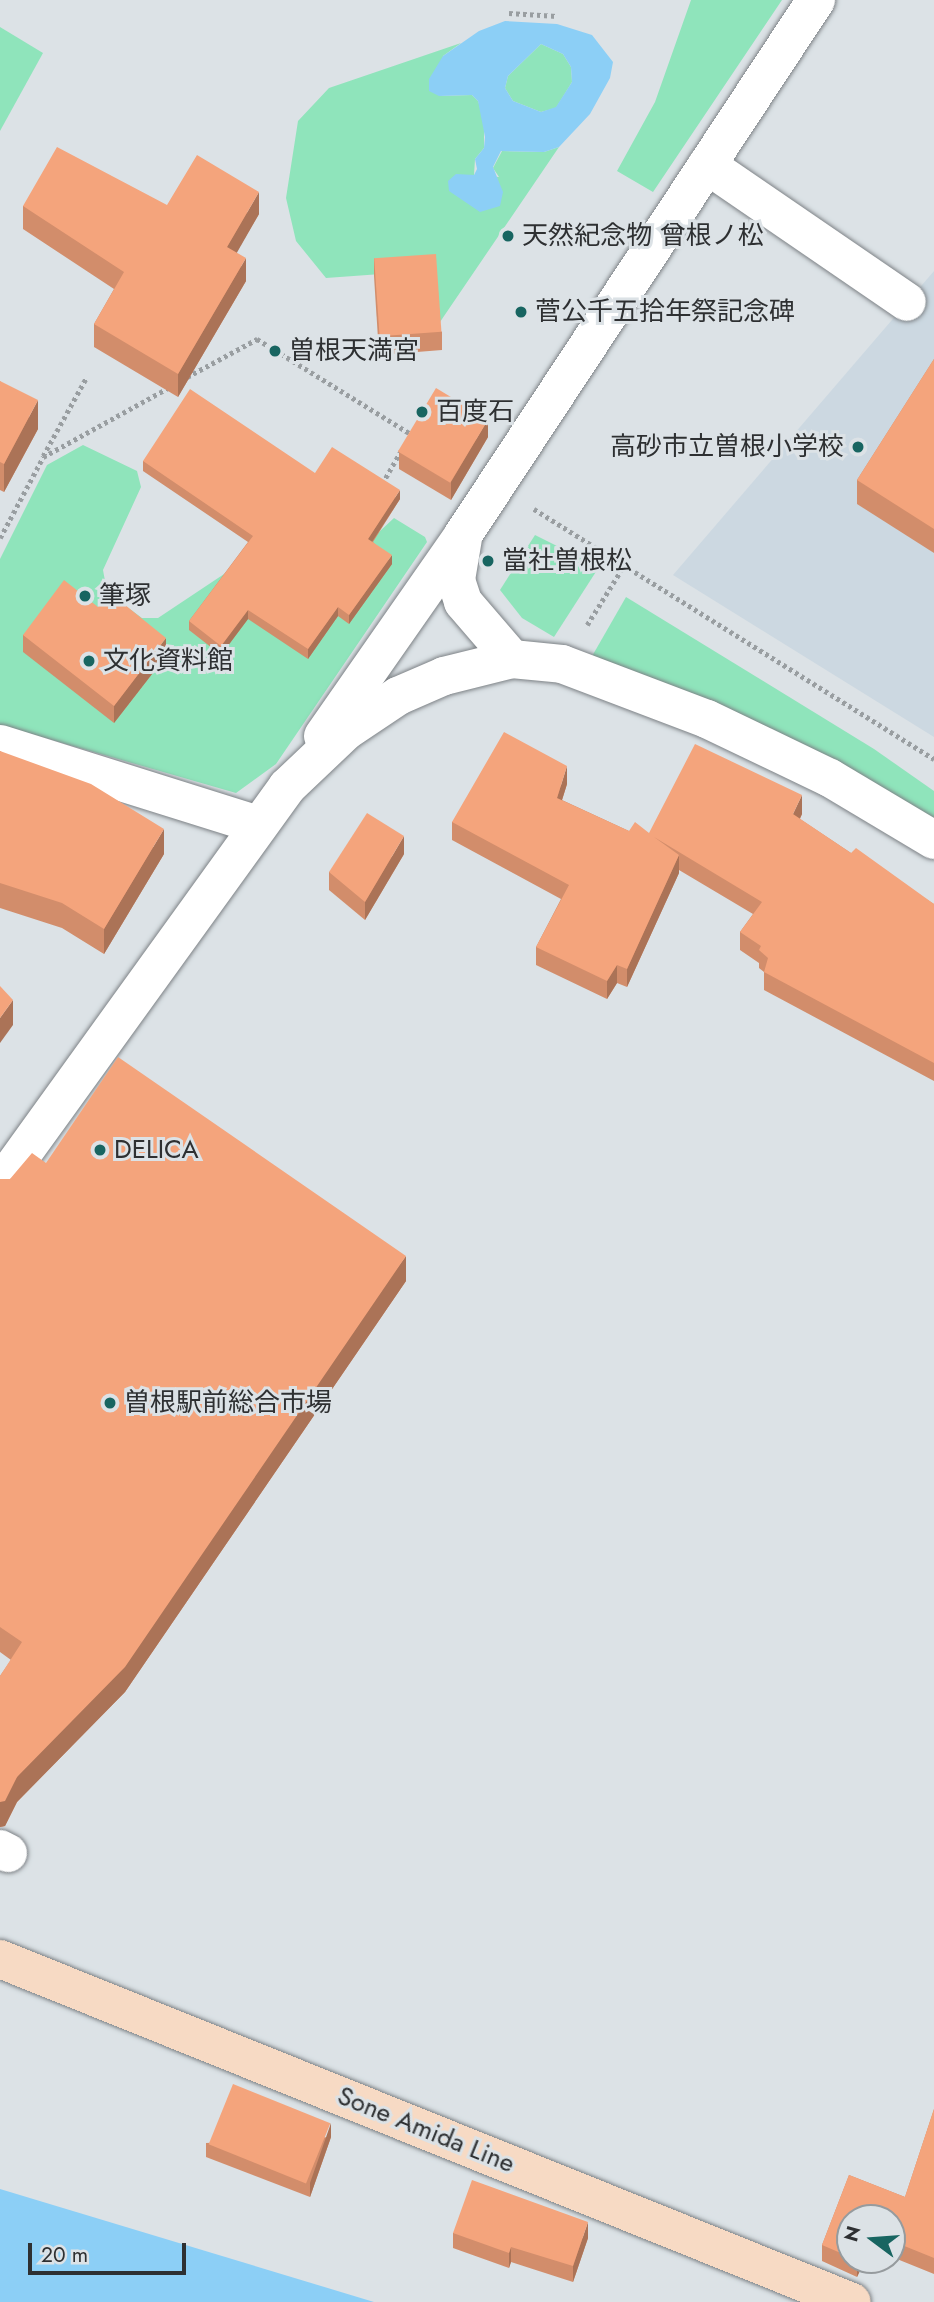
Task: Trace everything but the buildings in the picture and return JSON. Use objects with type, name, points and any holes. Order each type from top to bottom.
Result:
[{"type":"main road","name":"Sone Amida Line","points":[[0,1959],[852,2302]]},
{"type":"street","points":[[0,1185],[287,787],[463,536],[816,0]]},
{"type":"street","points":[[707,165],[907,302]]},
{"type":"street","points":[[463,536],[456,580],[463,601],[512,659]]},
{"type":"street","points":[[287,787],[346,731],[398,696],[444,676],[512,659],[562,664],[707,719],[830,778],[934,840]]},
{"type":"street","points":[[0,744],[259,825]]},
{"type":"path","points":[[509,13],[558,16]]},
{"type":"path","points":[[185,378],[257,339],[417,438]]},
{"type":"path","points":[[0,538],[86,378]]},
{"type":"path","points":[[43,457],[173,385]]},
{"type":"path","points":[[381,484],[411,434]]},
{"type":"path","points":[[496,485],[934,759]]},
{"type":"path","points":[[562,664],[625,564]]},
{"type":"shaded area","name":"高砂市立曽根小学校","points":[[934,271],[934,737],[673,575]]},
{"type":"green space","points":[[691,0],[782,0],[653,192],[617,171],[655,102]]},
{"type":"green space","points":[[0,27],[43,53],[0,131]]},
{"type":"green space","points":[[461,43],[443,56],[439,96],[472,95],[478,101],[484,119],[484,148],[475,159],[474,175],[499,177],[493,168],[502,151],[544,152],[559,147],[440,322],[436,270],[326,278],[296,241],[286,198],[298,121],[329,88]]},
{"type":"green space","points":[[541,44],[563,54],[571,67],[572,82],[556,108],[541,112],[513,101],[505,88],[508,76]]},
{"type":"green space","points":[[83,445],[137,471],[141,487],[103,570],[107,592],[142,618],[158,618],[257,552],[309,488],[379,532],[394,518],[425,537],[427,542],[276,764],[236,793],[0,725],[0,559],[47,465]]},
{"type":"green space","points":[[535,535],[599,567],[554,637],[522,618],[500,590]]},
{"type":"green space","points":[[626,597],[874,749],[934,791],[934,819],[591,658]]},
{"type":"water","points":[[505,21],[557,24],[592,35],[613,62],[610,78],[590,114],[559,147],[544,152],[501,151],[493,167],[503,192],[500,206],[480,212],[449,191],[448,181],[456,174],[474,175],[477,169],[475,159],[484,148],[485,137],[478,101],[472,95],[439,96],[429,91],[429,79],[443,56],[479,31]],"holes":[[[541,44],[563,54],[571,67],[572,82],[556,107],[541,112],[513,101],[505,88],[508,76]]]},
{"type":"water","points":[[0,2189],[374,2302],[0,2302]]},
{"type":"place","name":"天然紀念物 曾根ノ松","points":[[508,236]]},
{"type":"place","name":"菅公千五拾年祭記念碑","points":[[521,312]]},
{"type":"place","name":"曽根天満宮","points":[[275,351]]},
{"type":"place","name":"百度石","points":[[422,412]]},
{"type":"place","name":"高砂市立曽根小学校","points":[[858,447]]},
{"type":"place","name":"當社曽根松","points":[[488,561]]},
{"type":"place","name":"筆塚","points":[[85,596]]},
{"type":"place","name":"文化資料館","points":[[89,661]]},
{"type":"place","name":"DELICA","points":[[100,1150]]},
{"type":"place","name":"曽根駅前総合市場","points":[[110,1403]]}]
